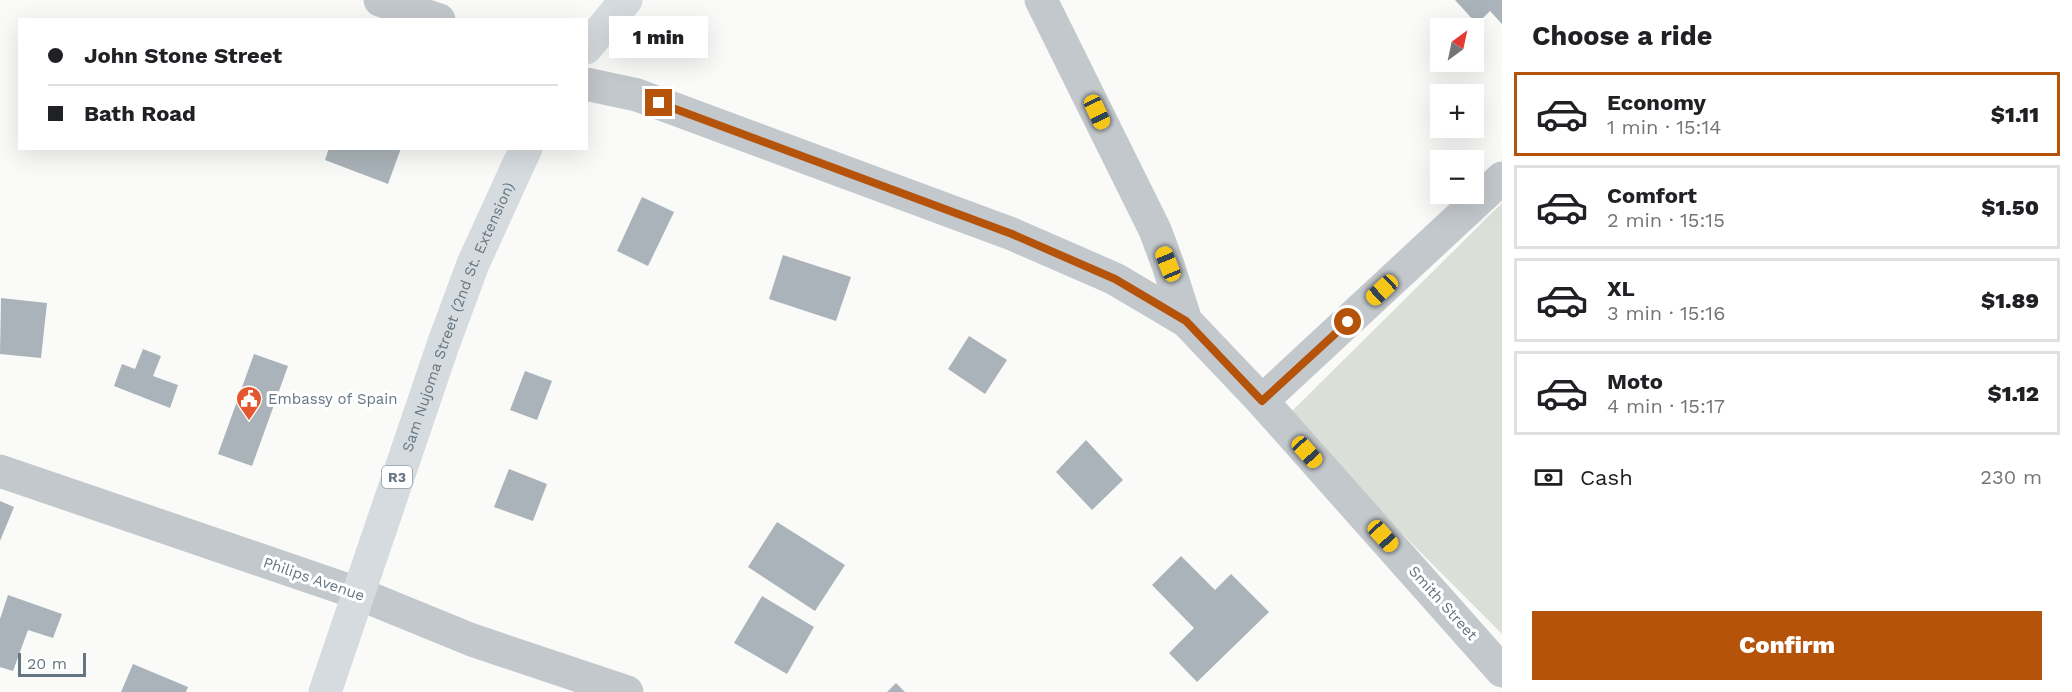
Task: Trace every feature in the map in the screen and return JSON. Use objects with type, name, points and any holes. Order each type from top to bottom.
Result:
[{"type":"highway","points":[[588,46],[626,0]]},
{"type":"highway","name":"Sam Nujoma Street (2nd St. Extension)","points":[[325,692],[443,345],[473,264],[525,150]]},
{"type":"street","points":[[380,0],[434,18]]},
{"type":"street","points":[[1041,0],[1155,230],[1186,321]]},
{"type":"street","points":[[588,84],[637,95],[1012,234],[1115,279],[1186,321]]},
{"type":"street","points":[[1262,401],[1502,178]]},
{"type":"street","name":"Smith Street","points":[[1186,321],[1262,401],[1502,671]]},
{"type":"street","name":"Philips Avenue","points":[[0,471],[357,593],[472,640],[627,692]]},
{"type":"shaded area","points":[[1502,203],[1502,634],[1286,417]]},
{"type":"building","points":[[1455,0],[1502,0],[1502,24],[1490,11],[1483,18],[1472,18]]},
{"type":"building","points":[[328,150],[400,150],[388,184],[325,160]]},
{"type":"building","points":[[642,197],[674,212],[648,266],[617,251]]},
{"type":"building","points":[[783,255],[851,277],[836,321],[769,299]]},
{"type":"building","points":[[1,298],[47,303],[41,358],[0,354]]},
{"type":"building","points":[[969,336],[1007,360],[985,394],[948,369]]},
{"type":"building","points":[[143,349],[161,356],[153,376],[178,385],[170,408],[114,386],[122,364],[135,369]]},
{"type":"building","points":[[254,354],[288,366],[252,466],[218,454]]},
{"type":"building","points":[[525,371],[552,381],[537,420],[510,410]]},
{"type":"building","points":[[1086,440],[1123,480],[1092,510],[1056,472]]},
{"type":"building","points":[[509,469],[547,484],[533,521],[494,507]]},
{"type":"building","points":[[0,501],[14,507],[0,541]]},
{"type":"building","points":[[777,522],[845,565],[815,611],[748,567]]},
{"type":"building","points":[[1181,556],[1215,590],[1231,574],[1269,612],[1197,682],[1169,653],[1194,628],[1152,585]]},
{"type":"building","points":[[8,595],[62,614],[53,638],[28,630],[13,671],[0,667],[0,619]]},
{"type":"building","points":[[762,596],[814,627],[787,674],[734,643]]},
{"type":"building","points":[[133,664],[188,687],[186,692],[121,692]]},
{"type":"building","points":[[896,683],[905,692],[887,692]]},
{"type":"place","name":"Embassy of Spain","points":[[249,422]]},
{"type":"route","points":[[659,103],[1012,234],[1115,279],[1186,321],[1262,401],[1348,322]]}]
